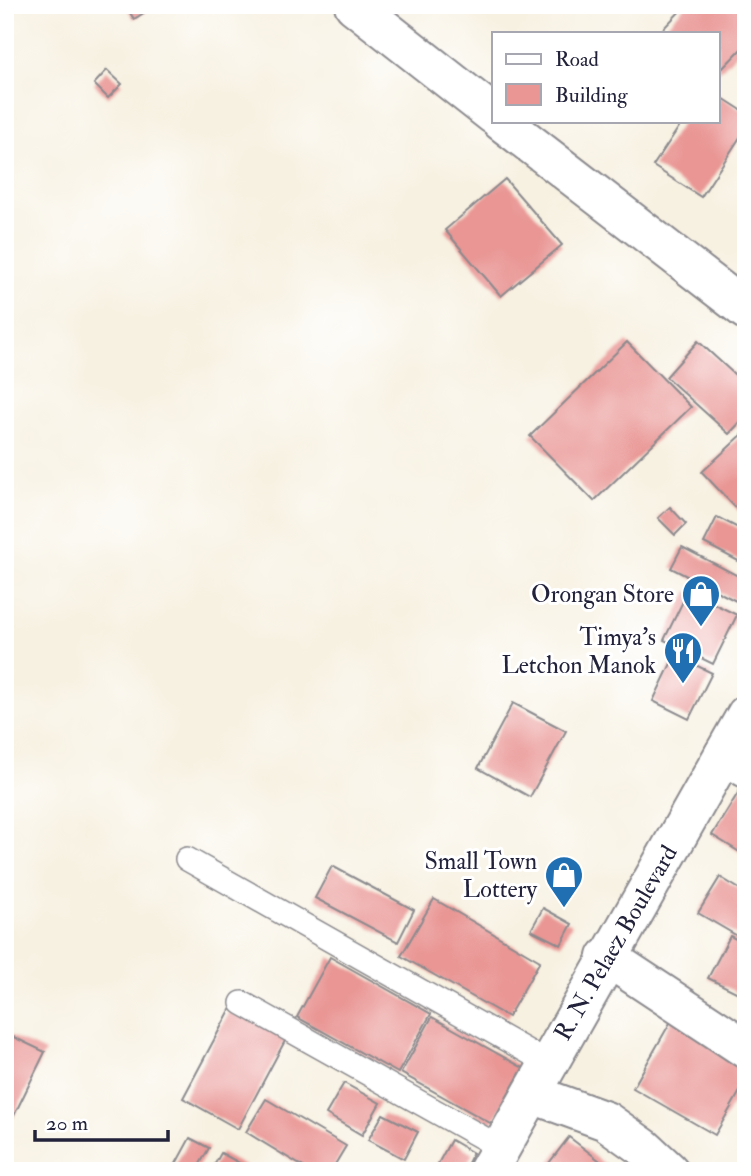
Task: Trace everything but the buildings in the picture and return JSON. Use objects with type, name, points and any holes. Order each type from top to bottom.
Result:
[{"type":"street","points":[[354,5],[492,113]]},
{"type":"street","points":[[502,122],[746,310]]},
{"type":"street","name":"R. N. Pelaez Boulevard","points":[[495,1160],[607,957],[735,761],[746,715]]},
{"type":"street","points":[[607,957],[746,1049]]},
{"type":"street","points":[[540,1078],[644,1148],[668,1171]]},
{"type":"lane","points":[[187,859],[540,1078]]},
{"type":"lane","points":[[242,1003],[495,1160]]},
{"type":"place","name":"Orongan Store","points":[[701,628]]},
{"type":"place","name":"Timya's Letchon Manok","points":[[683,685]]},
{"type":"place","name":"Small Town Lottery","points":[[564,909]]}]
